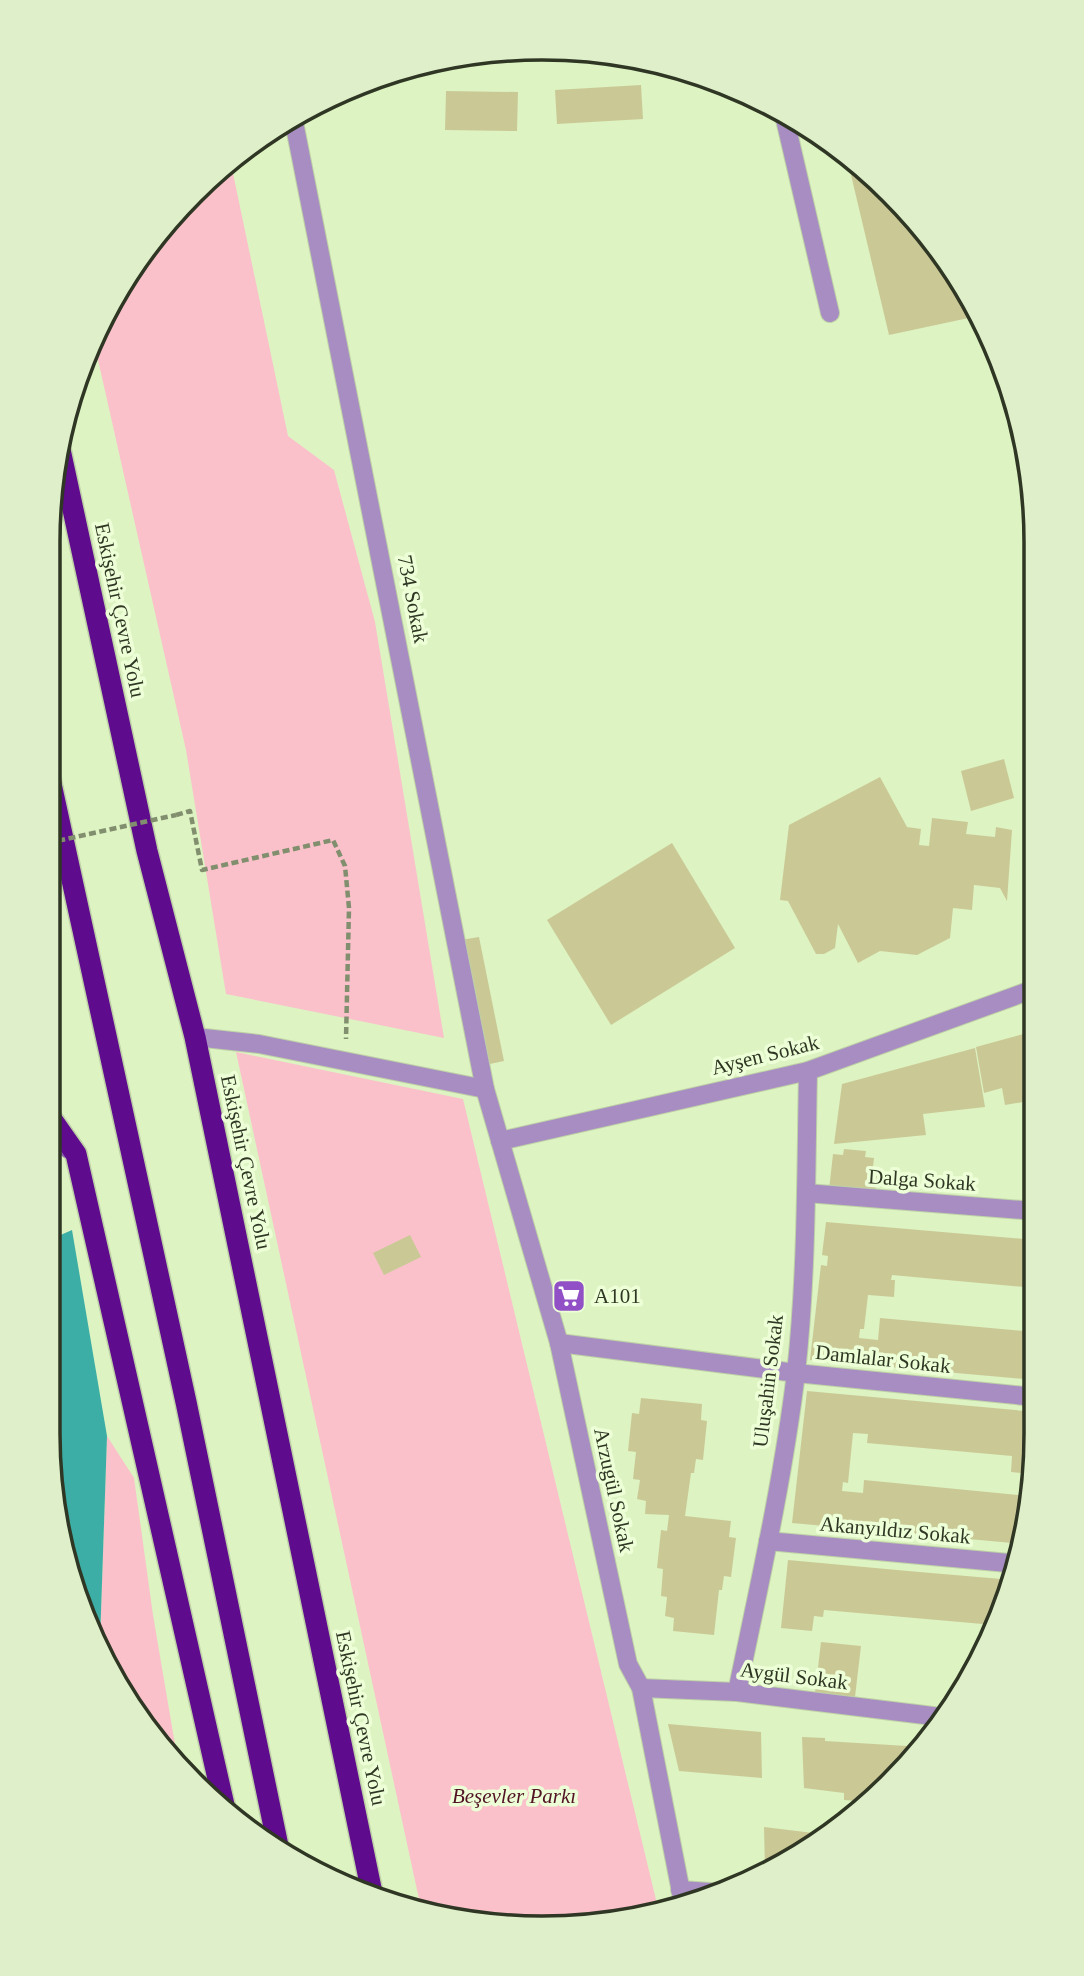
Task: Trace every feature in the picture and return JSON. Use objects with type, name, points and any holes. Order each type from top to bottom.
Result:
[{"type":"highway","name":"Eskişehir Çevre Yolu","points":[[65,473],[147,851],[195,1037],[370,1885]]},
{"type":"highway","points":[[60,825],[180,1375],[276,1836]]},
{"type":"highway","points":[[60,1131],[76,1154],[222,1795]]},
{"type":"street","points":[[787,126],[830,313]]},
{"type":"street","name":"734 Sokak","points":[[295,128],[485,1089]]},
{"type":"street","name":"Ayşen Sokak","points":[[500,1141],[808,1071],[1024,993]]},
{"type":"street","points":[[195,1037],[259,1044],[485,1089]]},
{"type":"street","name":"Uluşahin Sokak","points":[[737,1692],[768,1541],[796,1373],[806,1194],[808,1071]]},
{"type":"street","name":"Arzugül Sokak","points":[[485,1089],[559,1343],[628,1664],[640,1688],[681,1896]]},
{"type":"street","points":[[60,1144],[76,1154]]},
{"type":"street","name":"Dalga Sokak","points":[[806,1194],[1024,1211]]},
{"type":"street","name":"Damlalar Sokak","points":[[559,1343],[796,1373],[1024,1395]]},
{"type":"street","name":"Akanyıldız Sokak","points":[[768,1541],[1007,1563]]},
{"type":"street","name":"Aygül Sokak","points":[[640,1688],[737,1692],[933,1716]]},
{"type":"path","points":[[60,840],[191,811],[202,870],[332,840],[345,866],[349,908],[345,954],[346,1061]]},
{"type":"green space","points":[[233,172],[288,436],[334,470],[375,622],[444,1038],[226,994],[186,750],[97,355],[124,301],[159,248],[201,201]]},
{"type":"green space","name":"Beşevler Parkı","points":[[236,1052],[463,1099],[657,1902],[605,1912],[542,1916],[479,1912],[419,1901]]},
{"type":"green space","points":[[107,1436],[134,1478],[176,1748],[141,1702],[100,1629]]},
{"type":"water","points":[[72,1230],[107,1436],[100,1629],[76,1559],[64,1497],[60,1434],[60,1235]]},
{"type":"building","points":[[641,85],[643,119],[557,124],[555,90]]},
{"type":"building","points":[[446,91],[518,92],[517,131],[445,130]]},
{"type":"building","points":[[850,171],[883,201],[925,248],[969,318],[889,335]]},
{"type":"building","points":[[1004,759],[1014,798],[971,811],[961,771]]},
{"type":"building","points":[[880,777],[907,827],[921,829],[919,845],[929,846],[932,818],[968,822],[966,834],[995,837],[996,827],[1012,830],[1007,901],[1000,888],[974,885],[972,910],[953,908],[950,938],[917,955],[880,951],[858,963],[838,924],[835,948],[824,954],[816,954],[788,901],[780,900],[789,825]]},
{"type":"building","points":[[672,843],[735,948],[611,1025],[547,920]]},
{"type":"building","points":[[479,937],[504,1061],[485,1065],[461,940]]},
{"type":"building","points":[[1024,1034],[1024,1102],[1005,1105],[1002,1088],[984,1093],[976,1047]]},
{"type":"building","points":[[975,1048],[985,1107],[923,1114],[926,1135],[834,1144],[842,1084]]},
{"type":"building","points":[[844,1149],[866,1151],[865,1157],[874,1158],[872,1176],[877,1176],[875,1194],[829,1190],[833,1154],[843,1155]]},
{"type":"building","points":[[826,1222],[1024,1239],[1024,1287],[892,1275],[891,1280],[895,1280],[894,1297],[868,1295],[864,1329],[860,1329],[859,1338],[878,1340],[880,1318],[1024,1331],[1024,1379],[810,1360],[821,1265],[827,1266],[828,1256],[822,1255]]},
{"type":"building","points":[[410,1235],[421,1257],[384,1275],[373,1253]]},
{"type":"building","points":[[807,1391],[1024,1411],[1022,1473],[1011,1472],[1012,1456],[867,1443],[868,1434],[853,1433],[848,1483],[843,1482],[842,1491],[863,1493],[864,1480],[1020,1495],[1012,1543],[792,1523]]},
{"type":"building","points":[[641,1398],[702,1404],[701,1420],[707,1421],[703,1460],[696,1459],[694,1473],[691,1473],[685,1516],[731,1521],[729,1537],[736,1538],[731,1577],[724,1576],[722,1590],[719,1590],[714,1635],[673,1631],[674,1618],[665,1616],[667,1597],[661,1596],[663,1569],[657,1568],[661,1530],[667,1531],[669,1515],[645,1514],[646,1501],[637,1499],[640,1480],[633,1479],[636,1452],[628,1451],[632,1413],[639,1414]]},
{"type":"building","points":[[788,1560],[1002,1579],[986,1624],[824,1610],[823,1617],[814,1616],[812,1631],[781,1628]]},
{"type":"building","points":[[821,1642],[861,1646],[855,1697],[815,1693]]},
{"type":"building","points":[[668,1724],[761,1732],[762,1778],[679,1771]]},
{"type":"building","points":[[802,1737],[907,1746],[905,1752],[855,1801],[844,1800],[844,1793],[804,1788]]},
{"type":"building","points":[[764,1827],[813,1833],[783,1852],[765,1862]]},
{"type":"place","name":"A101","points":[[569,1296]]}]
